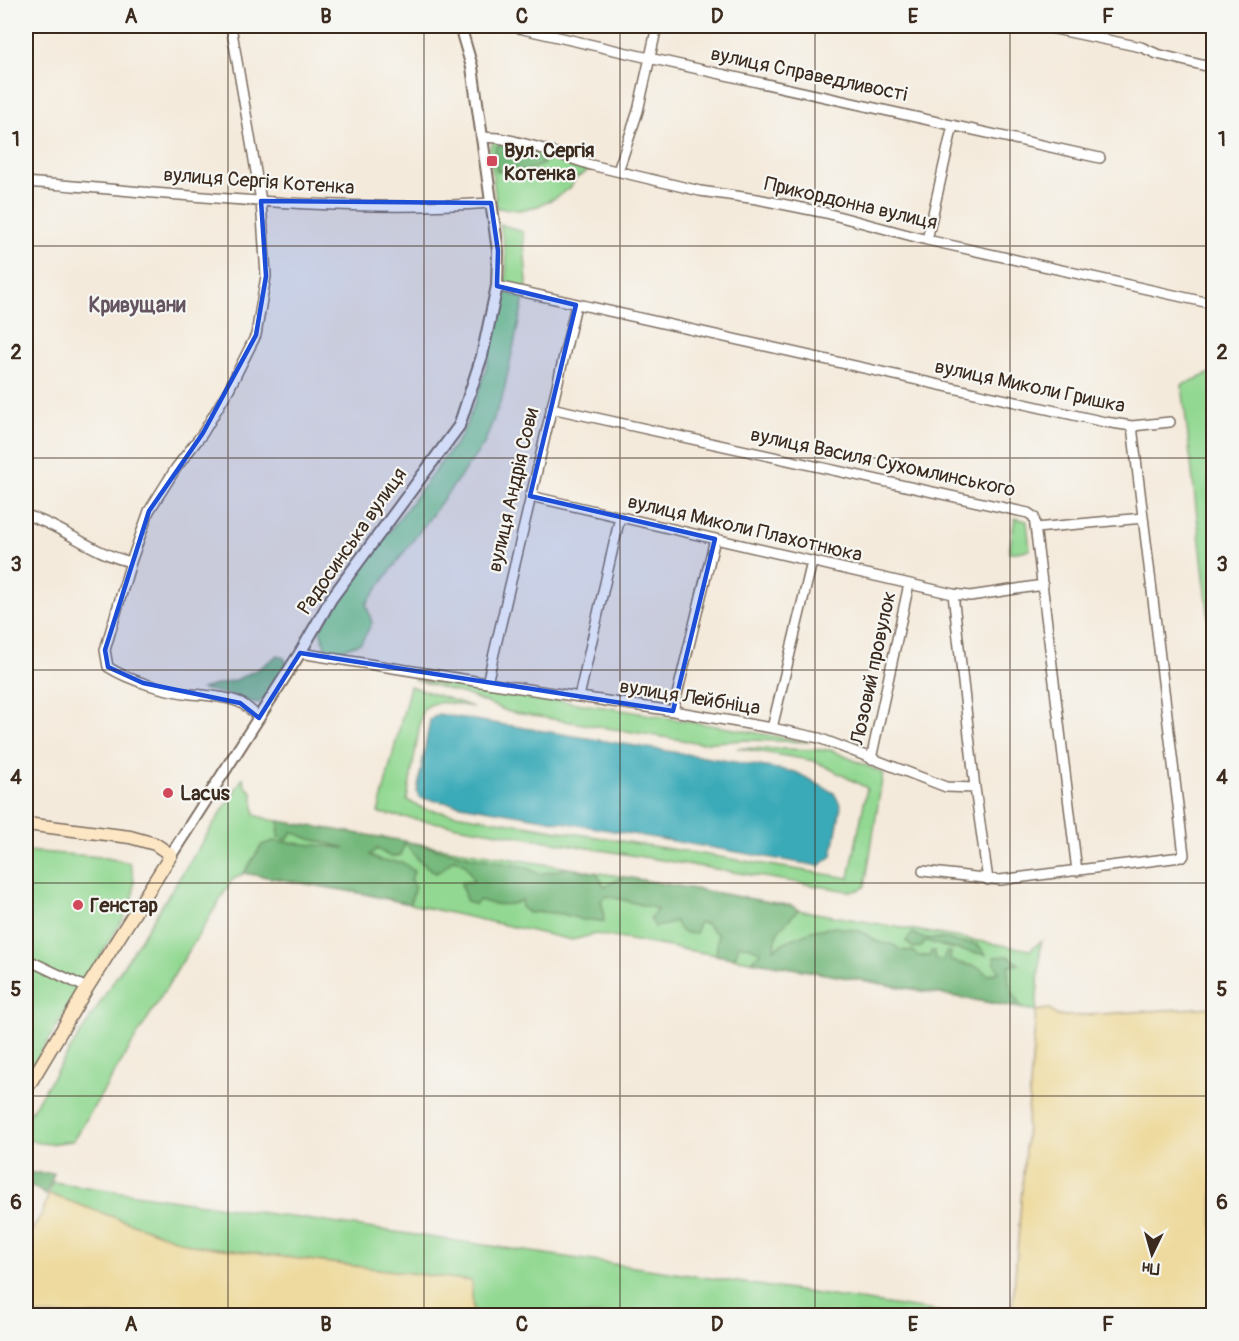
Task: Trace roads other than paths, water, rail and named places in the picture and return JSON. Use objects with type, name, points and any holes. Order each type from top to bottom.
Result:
[{"type":"main road","points":[[26,824],[130,837],[155,844],[171,855]]},
{"type":"main road","name":"Радосинська вулиця","points":[[26,1090],[171,855]]},
{"type":"street","points":[[231,26],[261,201],[266,276],[256,335],[234,380],[203,433],[176,468],[149,511],[105,650],[108,667],[120,674],[143,683],[240,703],[259,718]]},
{"type":"street","name":"Радосинська вулиця","points":[[171,855],[300,653],[331,599],[459,426],[482,356],[497,286],[498,251],[472,68],[460,26]]},
{"type":"street","name":"вулиця Справедливості","points":[[510,26],[1100,158]]},
{"type":"street","points":[[618,171],[638,111],[657,26]]},
{"type":"street","points":[[1040,26],[1140,46],[1157,54],[1214,68]]},
{"type":"street","points":[[927,240],[953,125]]},
{"type":"street","name":"Прикордонна вулиця","points":[[481,137],[498,138],[537,147],[591,165],[700,191],[757,199],[826,213],[927,240],[1214,304]]},
{"type":"street","name":"вулиця Сергія Котенка","points":[[26,182],[261,201],[457,206],[491,203]]},
{"type":"street","name":"вулиця Миколи Гришка","points":[[497,286],[1105,422],[1132,426],[1184,855],[1077,871]]},
{"type":"street","name":"вулиця Андрія Сови","points":[[487,683],[576,304]]},
{"type":"street","name":"вулиця Василя Сухомлинського","points":[[551,408],[1028,513],[1034,517],[1036,528]]},
{"type":"street","points":[[1132,426],[1170,422]]},
{"type":"street","name":"вулиця Миколи Плахотнюка","points":[[530,496],[953,594],[970,596],[1043,585]]},
{"type":"street","points":[[26,515],[51,525],[104,554],[131,562]]},
{"type":"street","points":[[579,697],[620,517]]},
{"type":"street","points":[[923,871],[1000,880],[1077,871],[1036,528],[1143,518]]},
{"type":"street","points":[[673,711],[715,539]]},
{"type":"street","points":[[772,728],[812,562]]},
{"type":"street","name":"Лозовий провулок","points":[[871,759],[909,584]]},
{"type":"street","points":[[953,594],[988,880]]},
{"type":"street","name":"вулиця Лейбніца","points":[[300,653],[772,728],[819,738],[946,787],[975,788]]},
{"type":"street","points":[[26,959],[87,988]]},
{"type":"water","points":[[438,714],[796,772],[834,793],[841,806],[832,856],[819,866],[420,798],[417,792],[430,720]]},
{"type":"place","name":"Вул. Сергія Котенка","points":[[492,161]]},
{"type":"place","name":"Lacus","points":[[168,793]]},
{"type":"place","name":"Генстар","points":[[78,905]]},
{"type":"district","name":"Кривущани","points":[[137,305]]}]
